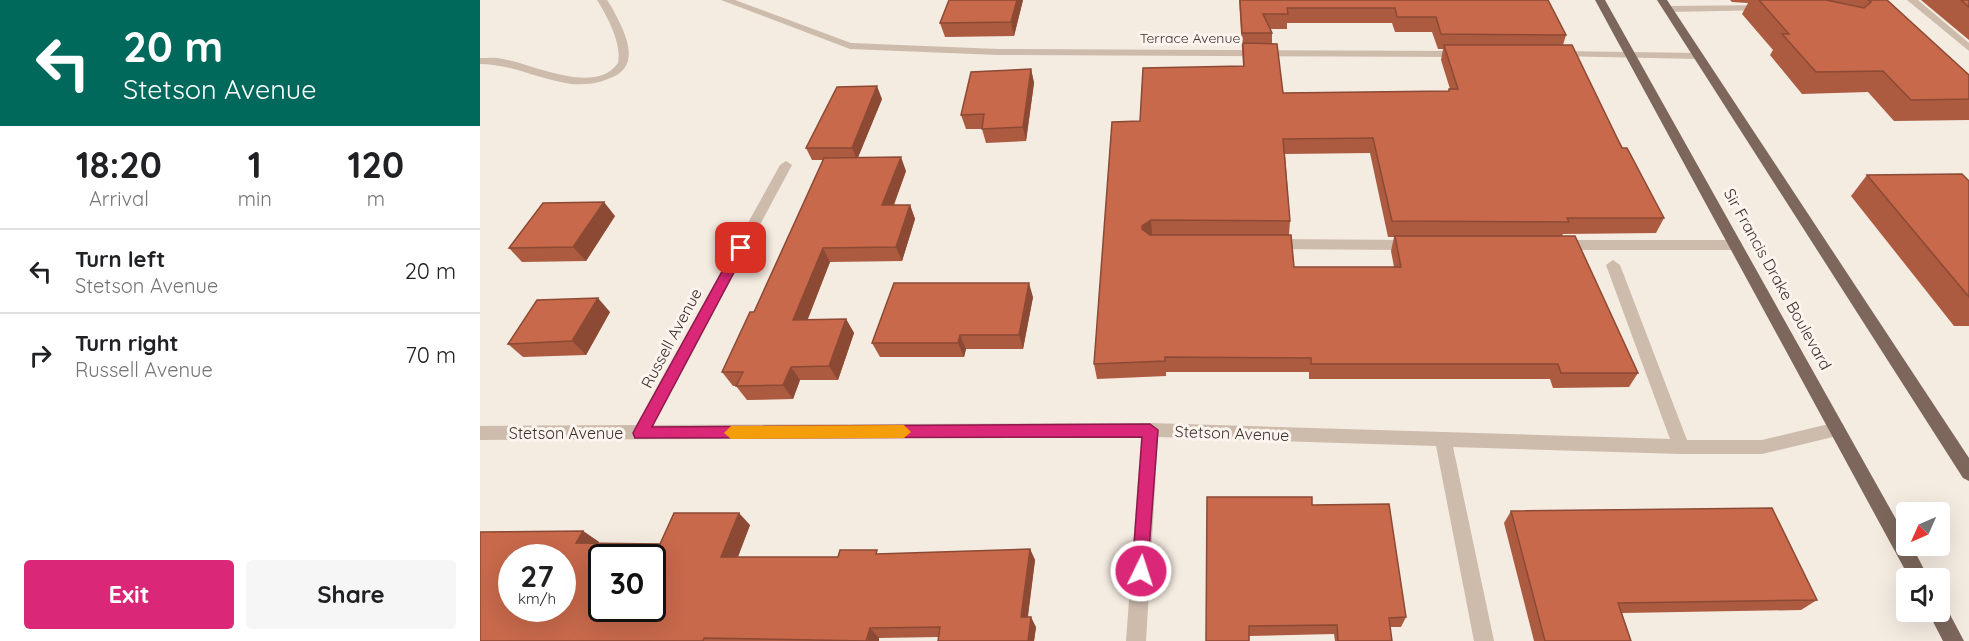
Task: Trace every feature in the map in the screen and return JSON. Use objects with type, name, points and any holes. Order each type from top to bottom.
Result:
[{"type":"main road","name":"Sir Francis Drake Boulevard","points":[[1600,0],[1914,568]]},
{"type":"main road","points":[[1665,4],[1969,473]]},
{"type":"main road","points":[[1944,622],[1954,641]]},
{"type":"street","points":[[480,61],[501,62],[538,74],[582,81],[601,80],[616,73],[623,65],[625,54],[613,16],[602,0]]},
{"type":"street","name":"Terrace Avenue","points":[[726,0],[850,46],[998,52],[1475,54]]},
{"type":"street","points":[[1912,0],[1964,39],[1969,48]]},
{"type":"street","points":[[1665,4],[1772,8]]},
{"type":"street","points":[[1546,54],[1699,56]]},
{"type":"street","name":"Russell Avenue","points":[[640,433],[786,165]]},
{"type":"street","points":[[1260,244],[1427,245]]},
{"type":"street","points":[[1545,245],[1735,245]]},
{"type":"street","points":[[1613,265],[1682,447]]},
{"type":"street","name":"Stetson Avenue","points":[[480,434],[1150,430],[1682,447],[1762,447],[1837,429]]},
{"type":"street","points":[[1136,641],[1150,430]]},
{"type":"street","points":[[1443,439],[1484,641]]},
{"type":"building","points":[[949,0],[1017,0],[1011,22],[940,23]]},
{"type":"building","points":[[1240,0],[1548,0],[1566,35],[1441,34],[1436,17],[1397,17],[1395,8],[1287,8],[1288,14],[1263,14],[1272,33],[1242,33]]},
{"type":"building","points":[[1759,0],[1826,0],[1864,8],[1871,2],[1868,0],[1887,0],[1969,75],[1969,99],[1911,100],[1883,71],[1816,72],[1782,34],[1789,34]]},
{"type":"building","points":[[1961,0],[1969,0],[1969,7]]},
{"type":"building","points":[[1243,43],[1277,44],[1283,93],[1449,91],[1449,89],[1458,89],[1444,45],[1572,45],[1622,148],[1627,148],[1664,218],[1567,218],[1569,222],[1392,221],[1373,138],[1283,139],[1290,221],[1151,220],[1142,226],[1142,229],[1150,235],[1291,235],[1294,267],[1401,267],[1395,236],[1575,236],[1638,373],[1561,373],[1558,364],[1311,364],[1311,358],[1165,357],[1165,361],[1094,364],[1112,122],[1140,121],[1143,68],[1244,66]]},
{"type":"building","points":[[1031,69],[1023,127],[982,129],[984,114],[961,115],[971,72]]},
{"type":"building","points":[[877,86],[852,148],[806,148],[837,87]]},
{"type":"building","points":[[901,157],[882,205],[910,205],[896,247],[823,248],[793,320],[846,319],[829,366],[791,367],[783,385],[736,386],[743,372],[722,372],[750,312],[754,312],[824,158]]},
{"type":"building","points":[[1962,174],[1969,181],[1969,297],[1867,175]]},
{"type":"building","points":[[604,202],[573,247],[509,248],[543,203]]},
{"type":"building","points":[[894,283],[1029,283],[1019,335],[960,335],[958,343],[872,343]]},
{"type":"building","points":[[598,298],[572,341],[508,344],[537,300]]},
{"type":"building","points":[[1207,497],[1312,497],[1312,505],[1389,504],[1406,617],[1389,618],[1392,641],[1338,641],[1337,625],[1249,626],[1249,641],[1206,641]]},
{"type":"building","points":[[1772,508],[1817,600],[1618,603],[1631,641],[1545,641],[1511,511]]},
{"type":"building","points":[[674,513],[739,513],[721,557],[838,557],[840,550],[877,550],[876,554],[1030,549],[1021,617],[1031,617],[1028,641],[938,641],[940,627],[870,628],[866,641],[704,638],[703,641],[480,641],[480,532],[583,531],[576,543],[660,544]]},
{"type":"slow traffic","points":[[731,433],[904,432]]},
{"type":"route","points":[[741,248],[640,433],[1150,430],[1141,571]]}]
